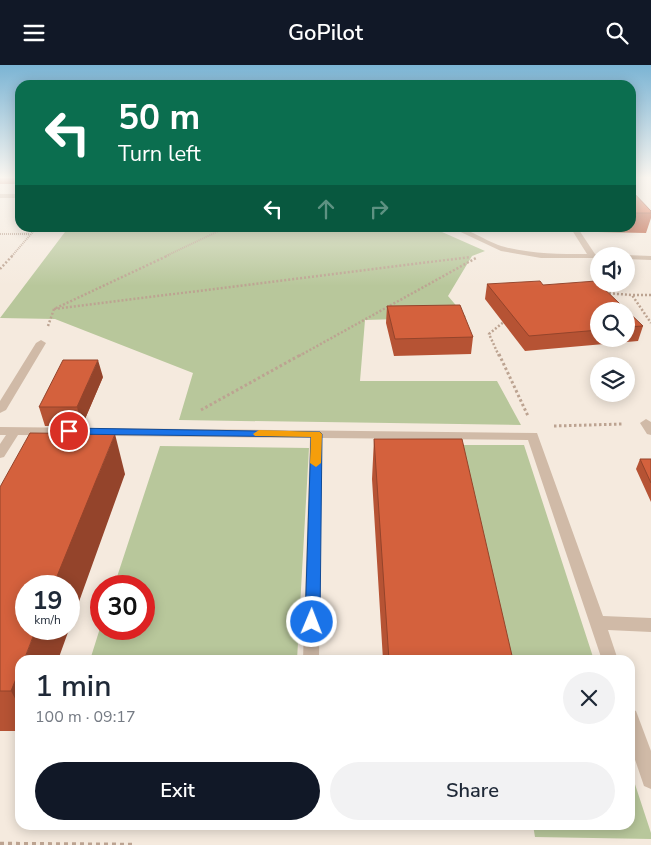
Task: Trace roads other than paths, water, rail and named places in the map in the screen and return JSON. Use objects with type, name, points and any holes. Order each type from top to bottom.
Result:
[{"type":"street","points":[[464,232],[500,249],[541,256],[590,256]]},
{"type":"street","points":[[577,232],[590,248]]},
{"type":"street","points":[[635,257],[651,258]]},
{"type":"street","points":[[0,410],[41,343]]},
{"type":"street","points":[[0,431],[316,434],[533,432],[608,655]]},
{"type":"street","points":[[0,454],[14,431]]},
{"type":"street","points":[[312,655],[316,434]]},
{"type":"street","points":[[598,623],[651,625]]},
{"type":"street","points":[[635,732],[651,779]]}]
